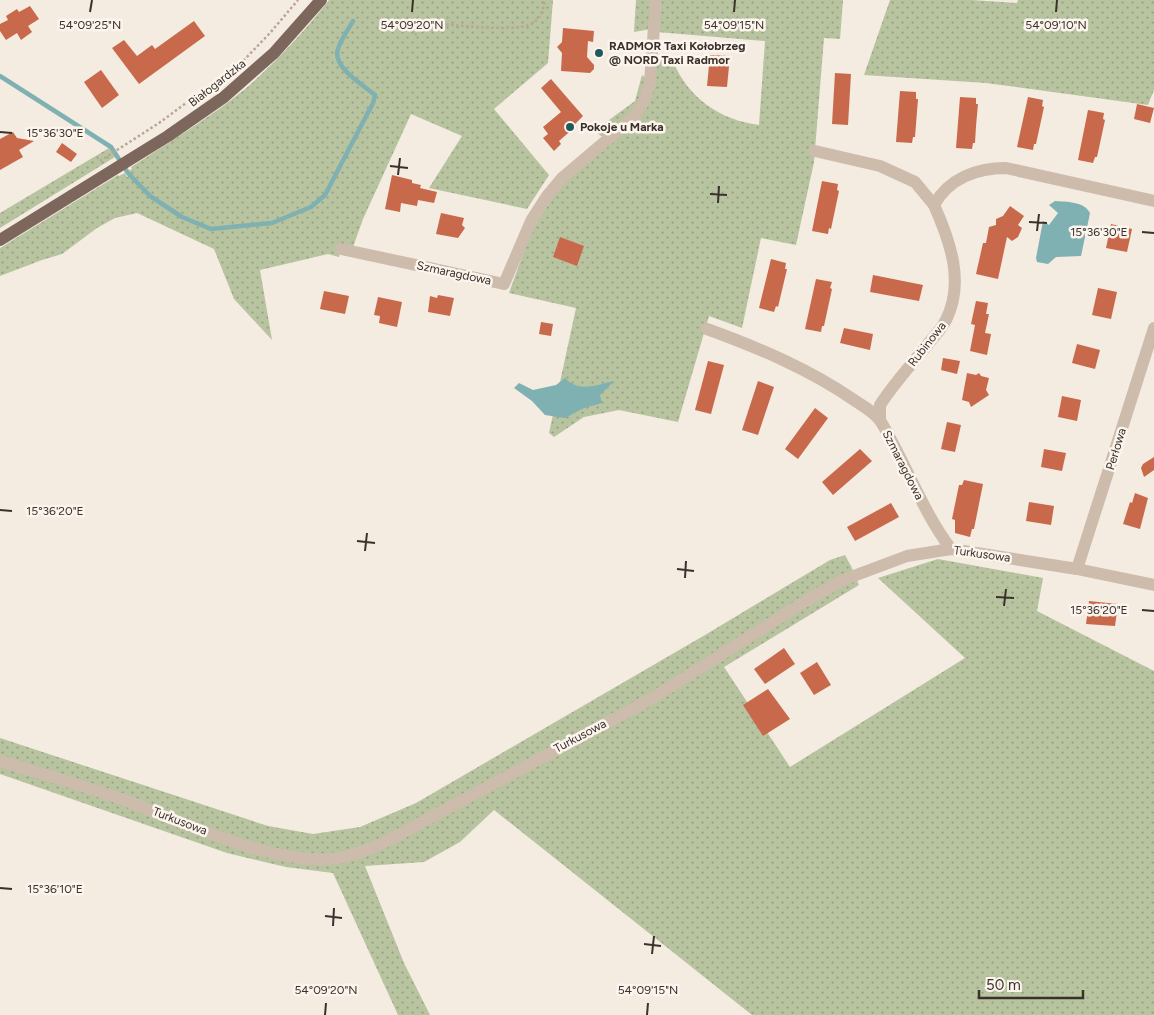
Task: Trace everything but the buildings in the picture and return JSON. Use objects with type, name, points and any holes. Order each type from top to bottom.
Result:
[{"type":"main road","name":"Białogardzka","points":[[0,240],[128,162],[233,90],[274,53],[321,0]]},
{"type":"street","name":"Szmaragdowa","points":[[341,249],[504,284],[531,222],[551,190],[562,178],[628,123],[640,110],[648,92],[656,0]]},
{"type":"street","name":"Rubinowa","points":[[815,151],[880,166],[915,182],[934,205],[945,229],[951,250],[956,273],[954,300],[946,321],[883,400],[880,405],[880,420]]},
{"type":"street","points":[[934,205],[940,195],[957,180],[983,170],[998,168],[1006,168],[1154,200]]},
{"type":"street","name":"Perłowa","points":[[1077,569],[1154,328]]},
{"type":"street","name":"Szmaragdowa","points":[[707,329],[762,350],[806,370],[840,390],[880,420],[936,528],[951,548]]},
{"type":"street","name":"Turkusowa","points":[[0,761],[124,800],[230,840],[301,858],[337,858],[362,852],[385,842],[651,699],[809,599],[843,580],[907,556],[951,548],[1077,569],[1154,585]]},
{"type":"path","points":[[100,161],[166,117],[244,60],[298,0]]},
{"type":"path","points":[[415,35],[422,27],[434,24],[497,27],[532,25],[538,19],[545,0]]},
{"type":"green space","points":[[329,0],[553,0],[548,63],[494,109],[549,175],[527,209],[429,188],[462,136],[411,114],[363,219],[353,247],[341,245],[339,257],[328,254],[260,270],[272,340],[234,299],[214,249],[137,213],[115,218],[97,228],[62,254],[0,276],[0,248],[118,175],[125,173],[127,177],[130,175],[128,171],[132,169],[131,167],[189,130],[231,100],[279,57]]},
{"type":"green space","points":[[636,0],[652,0],[651,29],[634,32]]},
{"type":"green space","points":[[659,0],[843,0],[840,39],[824,38],[814,162],[796,245],[761,238],[742,328],[709,316],[678,422],[619,410],[584,417],[554,437],[549,433],[576,308],[509,293],[531,232],[559,187],[630,127],[657,60],[673,61],[687,86],[707,105],[731,118],[759,125],[765,41],[657,32]]},
{"type":"green space","points":[[890,0],[971,0],[1017,3],[1018,0],[1154,0],[1154,90],[1148,105],[986,83],[864,75]]},
{"type":"green space","points":[[642,75],[647,79],[637,109],[604,138],[594,131],[635,101]]},
{"type":"green space","points":[[109,148],[115,157],[0,228],[0,213]]},
{"type":"green space","points":[[845,555],[859,585],[724,667],[790,767],[965,658],[878,578],[938,559],[1043,578],[1037,611],[1154,671],[1154,1015],[752,1015],[494,810],[460,842],[424,862],[365,866],[404,963],[430,1015],[398,1015],[333,873],[286,867],[227,853],[0,774],[0,738],[268,826],[313,834],[360,827],[416,803],[830,560]]},
{"type":"water","points":[[1055,201],[1079,204],[1084,206],[1090,213],[1081,256],[1056,257],[1048,264],[1037,262],[1036,258],[1043,221],[1049,225],[1058,213],[1049,205]]},
{"type":"water","points":[[565,378],[570,383],[582,387],[614,381],[600,395],[602,403],[584,408],[565,418],[545,415],[532,401],[514,388],[519,383],[533,390],[556,385]]},
{"type":"waterway","points":[[0,76],[111,147],[128,173],[150,196],[182,217],[211,229],[272,223],[311,207],[325,195],[373,103],[375,95],[349,75],[339,62],[337,56],[341,42],[353,21]]},
{"type":"place","name":"RADMOR Taxi Kołobrzeg @ NORD Taxi Radmor","points":[[599,53]]},
{"type":"place","name":"Pokoje u Marka","points":[[570,127]]}]
